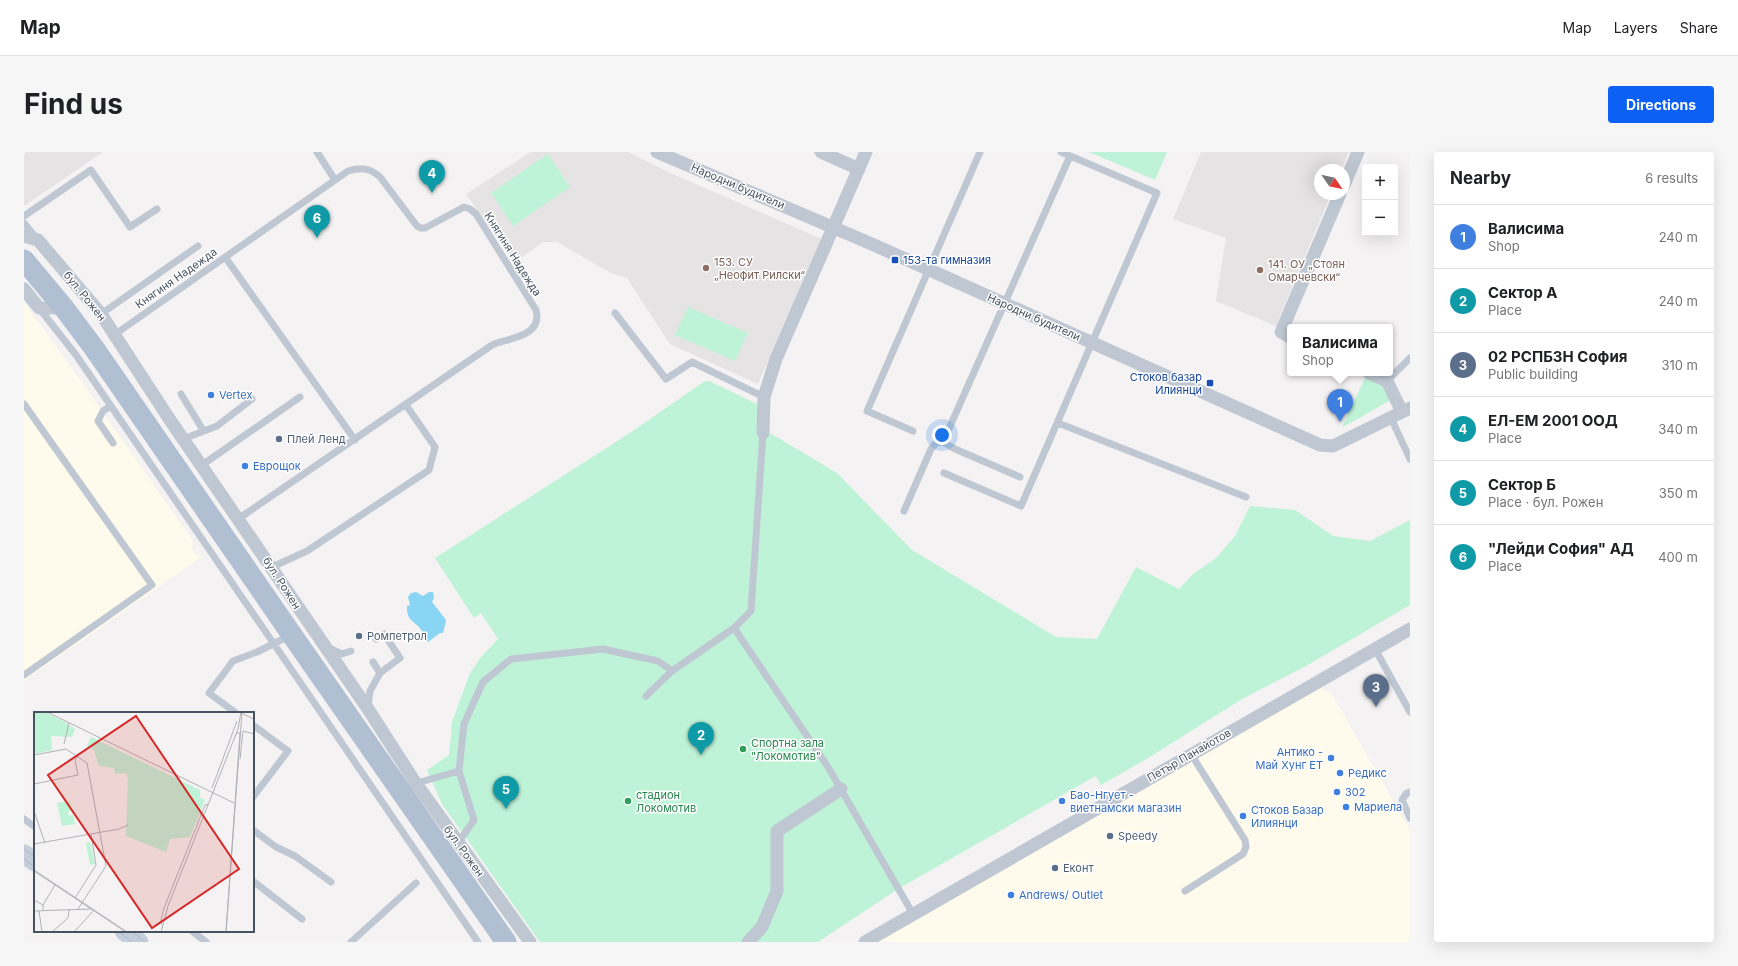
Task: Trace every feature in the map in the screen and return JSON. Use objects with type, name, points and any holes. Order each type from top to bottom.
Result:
[{"type":"main road","name":"бул. Рожен","points":[[24,260],[64,308],[103,361],[292,635],[408,787],[506,942]]},
{"type":"street","name":"Народни будители","points":[[657,152],[1004,303],[1320,445],[1333,446],[1401,413]]},
{"type":"street","points":[[821,152],[859,169]]},
{"type":"street","points":[[762,433],[764,397],[776,358],[866,152]]},
{"type":"street","points":[[1350,171],[1358,152]]},
{"type":"street","points":[[1287,335],[1281,332],[1337,200]]},
{"type":"street","points":[[24,236],[38,240]]},
{"type":"street","name":"бул. Рожен","points":[[38,240],[101,314],[183,438],[272,567],[323,646],[368,709],[408,787],[458,843],[530,942]]},
{"type":"street","points":[[24,289],[39,308],[64,308]]},
{"type":"street","points":[[1376,376],[1387,381],[1401,413]]},
{"type":"street","name":"Петър Панайотов","points":[[865,942],[1410,629]]},
{"type":"street","points":[[748,942],[762,927],[777,891],[777,831],[841,789]]},
{"type":"street","points":[[24,854],[34,861]]},
{"type":"street","points":[[125,932],[139,942]]},
{"type":"lane","points":[[316,152],[335,180]]},
{"type":"lane","points":[[913,431],[867,411],[980,152]]},
{"type":"lane","points":[[944,473],[1021,506],[1094,343],[1157,193],[1061,152]]},
{"type":"lane","points":[[943,442],[1070,156]]},
{"type":"lane","name":"Княгиня Надежда","points":[[114,335],[348,171],[357,168],[374,171],[417,226],[421,228],[425,228],[464,207],[470,209],[476,214],[536,310],[536,323],[521,337],[501,341],[492,345],[406,406],[238,519]]},
{"type":"lane","points":[[24,216],[91,170],[130,227],[157,209]]},
{"type":"lane","points":[[24,223],[38,240]]},
{"type":"lane","points":[[101,314],[198,246]]},
{"type":"lane","points":[[225,257],[355,440]]},
{"type":"lane","points":[[39,308],[76,355],[478,942]]},
{"type":"lane","points":[[615,313],[666,379],[692,362],[764,397]]},
{"type":"lane","points":[[1393,375],[1410,358]]},
{"type":"lane","points":[[1387,381],[1392,376]]},
{"type":"lane","points":[[181,394],[203,430]]},
{"type":"lane","points":[[202,466],[300,397]]},
{"type":"lane","points":[[183,438],[217,426],[252,399]]},
{"type":"lane","points":[[24,404],[152,585],[24,675]]},
{"type":"lane","points":[[111,406],[102,411],[98,422],[113,443]]},
{"type":"lane","points":[[272,567],[307,551],[429,470],[435,447],[406,406]]},
{"type":"lane","points":[[1401,413],[1410,459]]},
{"type":"lane","points":[[1058,423],[1246,497]]},
{"type":"lane","points":[[646,696],[672,671],[734,628],[751,611],[762,433]]},
{"type":"lane","points":[[904,511],[931,449],[936,443],[943,442],[955,449],[1020,477]]},
{"type":"lane","points":[[734,628],[828,767],[913,914]]},
{"type":"lane","points":[[368,709],[370,691],[380,673],[400,658],[384,634],[376,639]]},
{"type":"lane","points":[[235,712],[209,693],[233,661],[257,652],[272,643],[292,635]]},
{"type":"lane","points":[[323,646],[342,654],[351,651]]},
{"type":"lane","points":[[458,843],[474,820],[459,771],[464,724],[483,682],[511,659],[603,649],[658,661],[672,671]]},
{"type":"lane","points":[[1374,649],[1410,712]]},
{"type":"lane","points":[[373,662],[380,673]]},
{"type":"lane","points":[[254,726],[288,751],[254,797]]},
{"type":"lane","points":[[1185,891],[1243,854],[1246,847],[1245,840],[1191,754]]},
{"type":"lane","points":[[408,787],[459,771]]},
{"type":"lane","points":[[1410,792],[1406,794],[1402,800],[1410,818]]},
{"type":"lane","points":[[24,819],[34,826]]},
{"type":"lane","points":[[254,831],[276,847],[295,856],[331,882]]},
{"type":"lane","points":[[254,881],[302,918]]},
{"type":"lane","points":[[351,942],[416,883]]},
{"type":"lane","points":[[193,932],[206,942]]},
{"type":"shaded area","points":[[24,152],[103,152],[24,206]]},
{"type":"shaded area","name":"153. СУ „Неофит Рилски“","points":[[531,152],[628,152],[668,172],[822,239],[758,384],[670,344],[627,278],[611,273],[557,242],[543,242],[514,263],[466,194]]},
{"type":"shaded area","name":"141. ОУ „Стоян Омарчевски“","points":[[1201,152],[1349,152],[1344,164],[1314,164],[1314,200],[1328,200],[1276,326],[1216,301],[1226,238],[1173,219]]},
{"type":"shaded area","points":[[24,303],[67,361],[193,541],[192,548],[195,554],[203,556],[24,681]]},
{"type":"shaded area","name":"Стоков Базар Илиянци","points":[[1313,684],[1332,694],[1410,830],[1410,942],[865,942]]},
{"type":"green space","points":[[1089,152],[1167,152],[1155,180]]},
{"type":"green space","points":[[548,154],[570,187],[513,226],[491,193]]},
{"type":"green space","points":[[688,307],[748,333],[735,361],[675,335]]},
{"type":"green space","points":[[1366,376],[1377,378],[1391,400],[1342,427]]},
{"type":"green space","points":[[705,381],[709,381],[757,404],[757,433],[770,433],[837,473],[912,550],[1056,637],[1097,639],[1136,567],[1179,589],[1193,574],[1216,558],[1235,536],[1250,506],[1295,510],[1333,536],[1370,541],[1410,520],[1410,605],[1306,666],[1242,699],[1148,758],[1101,785],[1096,776],[1094,777],[898,889],[818,942],[540,942],[442,804],[427,770],[449,755],[452,722],[470,673],[481,657],[498,639],[481,613],[474,618],[435,558],[630,433]]},
{"type":"water","points":[[416,592],[423,596],[429,592],[433,592],[434,598],[432,602],[446,620],[443,633],[440,633],[428,642],[424,640],[422,631],[410,618],[407,611],[407,606],[410,605],[408,597],[411,593]]},
{"type":"tram line","points":[[24,849],[34,856]]},
{"type":"tram line","points":[[24,859],[34,866]]},
{"type":"tram line","points":[[119,932],[132,942]]},
{"type":"tram line","points":[[132,932],[145,942]]},
{"type":"place","name":"ЕЛ-ЕМ 2001 ООД","points":[[432,193]]},
{"type":"place","name":"\"Лейди София\" АД","points":[[317,238]]},
{"type":"place","name":"153-та гимназия","points":[[895,260]]},
{"type":"place","name":"153. СУ „Неофит Рилски“","points":[[706,268]]},
{"type":"place","name":"141. ОУ „Стоян Омарчевски“","points":[[1260,270]]},
{"type":"place","name":"Стоков базар Илиянци","points":[[1210,383]]},
{"type":"place","name":"Vertex","points":[[211,395]]},
{"type":"place","name":"Валисима","points":[[1340,422]]},
{"type":"place","name":"Плей Ленд","points":[[279,439]]},
{"type":"place","name":"Еврощок","points":[[245,466]]},
{"type":"place","name":"Ромпетрол","points":[[359,636]]},
{"type":"place","name":"02 РСПБЗН София","points":[[1376,707]]},
{"type":"place","name":"Спортна зала \"Локомотив\"","points":[[743,749]]},
{"type":"place","name":"Сектор А","points":[[701,755]]},
{"type":"place","name":"Антико - Май Хунг ЕТ","points":[[1331,758]]},
{"type":"place","name":"Редикс","points":[[1340,773]]},
{"type":"place","name":"302","points":[[1337,792]]},
{"type":"place","name":"стадион Локомотив","points":[[628,801]]},
{"type":"place","name":"Бао-Нгует - виетнамски магазин","points":[[1062,801]]},
{"type":"place","name":"Мариела","points":[[1346,807]]},
{"type":"place","name":"Сектор Б","points":[[506,809]]},
{"type":"place","name":"Стоков Базар Илиянци","points":[[1243,816]]},
{"type":"place","name":"Speedy","points":[[1110,836]]},
{"type":"place","name":"Еконт","points":[[1055,868]]},
{"type":"place","name":"Andrews/ Outlet","points":[[1011,895]]}]
